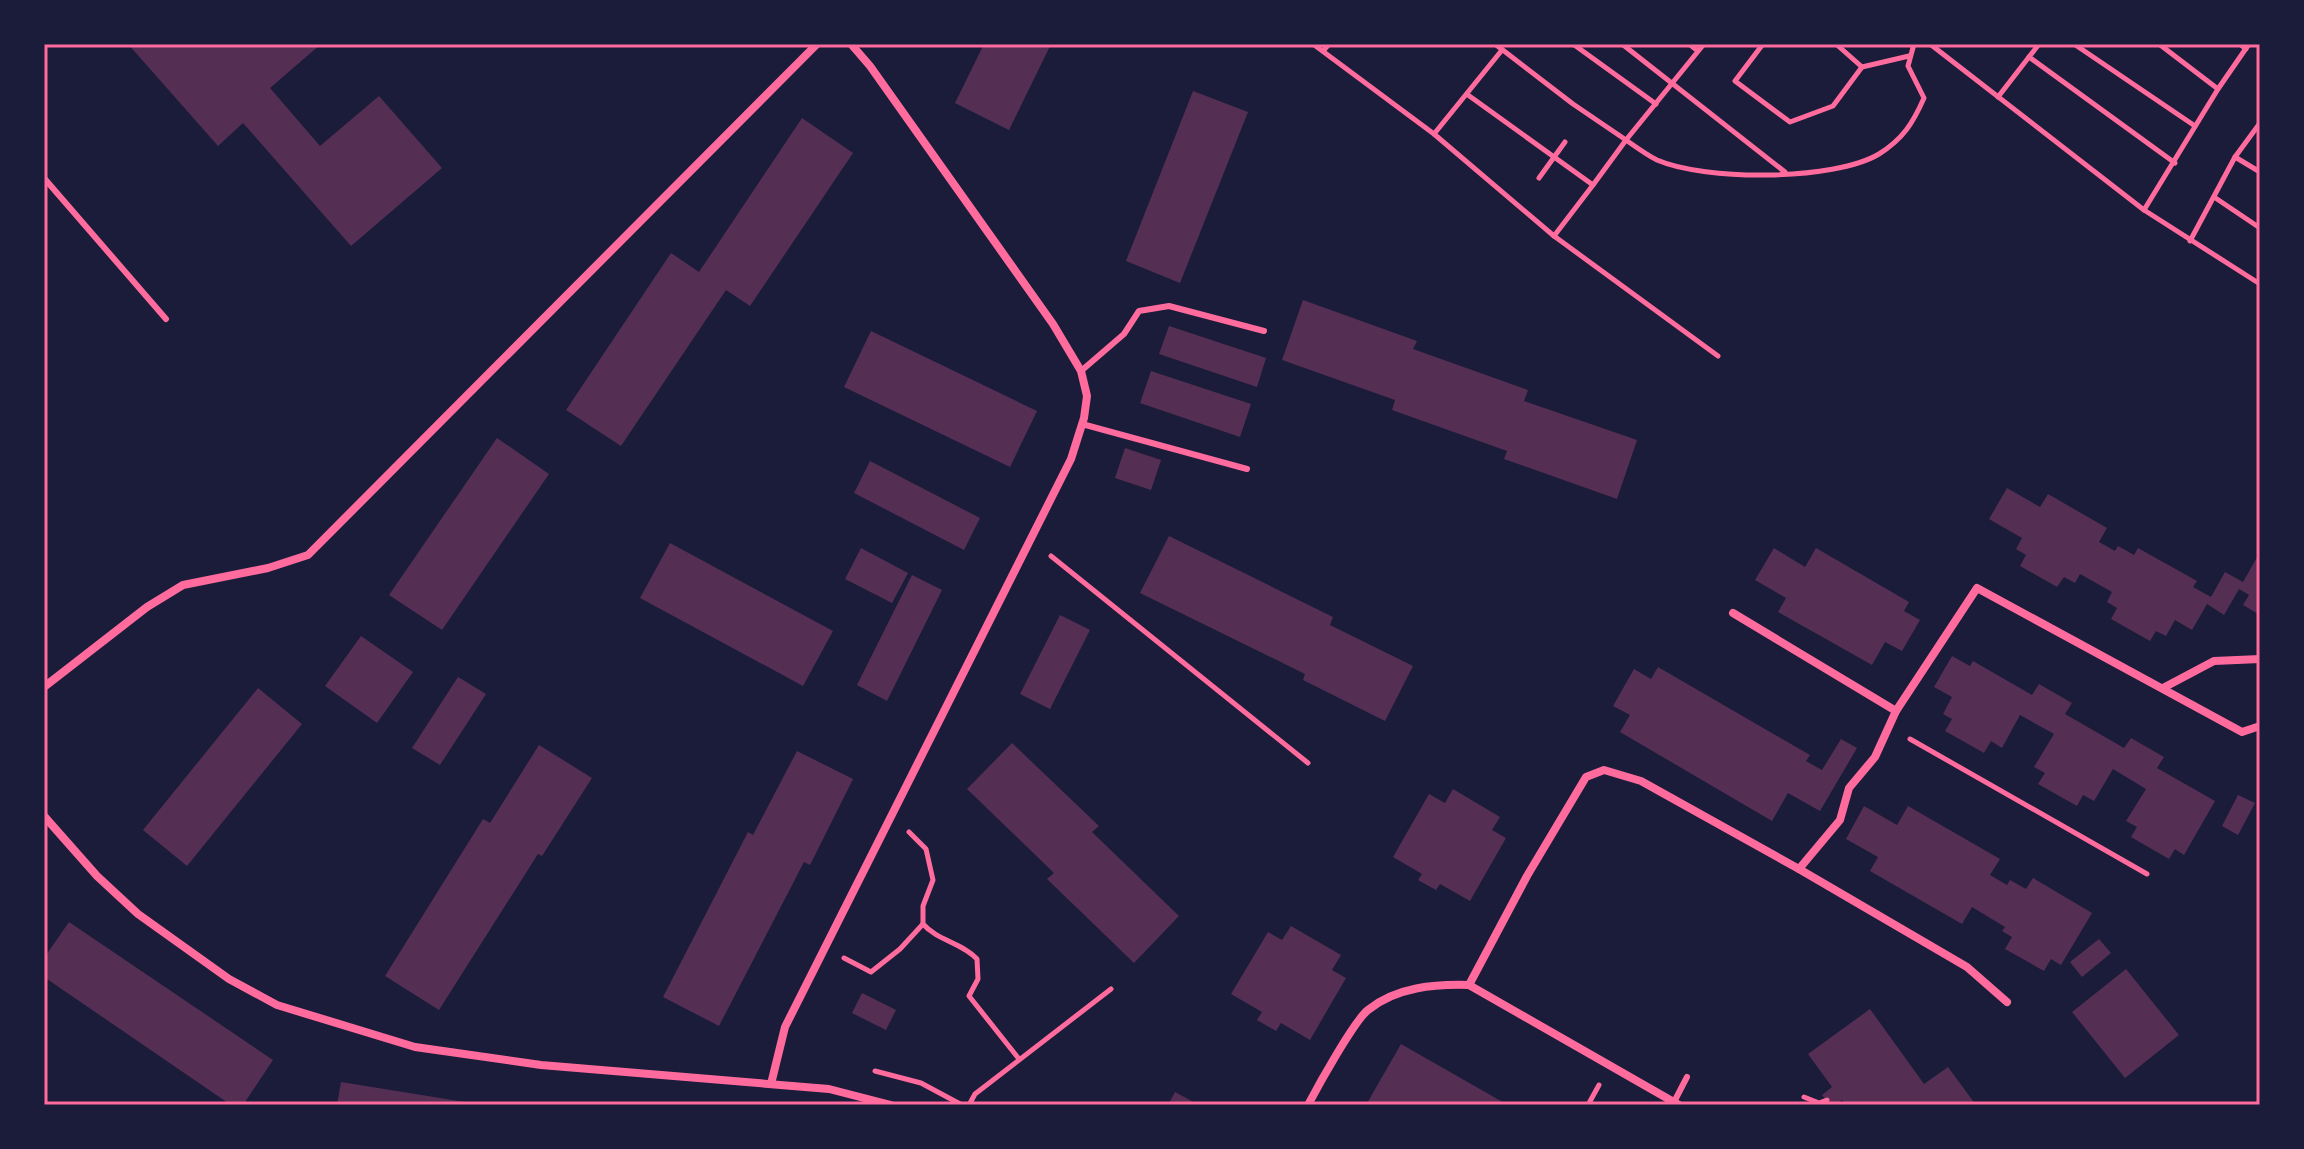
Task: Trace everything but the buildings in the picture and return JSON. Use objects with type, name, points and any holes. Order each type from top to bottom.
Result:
[{"type":"street","points":[[44,687],[147,607],[183,585],[268,568],[308,555],[817,44]]},
{"type":"street","points":[[771,1084],[785,1027],[1071,459],[1087,396],[1081,371],[1053,324],[870,66],[851,44]]},
{"type":"street","points":[[1799,869],[1840,820],[1849,788],[1875,757],[1896,711],[1977,588],[2242,732],[2260,726]]},
{"type":"street","points":[[1733,613],[1896,711]]},
{"type":"street","points":[[2163,688],[2214,661],[2260,659]]},
{"type":"street","points":[[1469,985],[1527,876],[1586,777],[1604,770],[1641,781],[1799,869],[1967,967],[2007,1002]]},
{"type":"street","points":[[44,816],[97,876],[138,914],[229,979],[277,1005],[415,1047],[541,1065],[829,1089],[891,1105]]},
{"type":"street","points":[[1321,1105],[1309,1102],[1365,1011],[1389,997],[1442,984],[1469,985],[1676,1104]]},
{"type":"lane","points":[[44,178],[166,319]]},
{"type":"lane","points":[[1081,371],[1124,334],[1139,311],[1169,306],[1264,331]]},
{"type":"lane","points":[[1082,424],[1247,469]]},
{"type":"lane","points":[[1676,1104],[1687,1077]]},
{"type":"path","points":[[1313,44],[1434,134],[1554,236],[1718,356]]},
{"type":"path","points":[[1323,51],[1329,44]]},
{"type":"path","points":[[1495,44],[1573,104],[1657,160],[1695,170],[1746,175],[1833,169],[1878,155],[1910,128],[1924,98],[1908,66],[1914,44]]},
{"type":"path","points":[[1573,44],[1656,104]]},
{"type":"path","points":[[1622,44],[1786,173]]},
{"type":"path","points":[[1689,44],[1698,51]]},
{"type":"path","points":[[1554,236],[1704,44]]},
{"type":"path","points":[[1763,44],[1735,81],[1790,122],[1833,106],[1862,67],[1909,56]]},
{"type":"path","points":[[1836,44],[1862,67]]},
{"type":"path","points":[[1930,44],[2144,210],[2260,284]]},
{"type":"path","points":[[1998,97],[2039,44]]},
{"type":"path","points":[[2074,44],[2195,126]]},
{"type":"path","points":[[2159,44],[2218,89]]},
{"type":"path","points":[[2144,210],[2248,46],[2240,44]]},
{"type":"path","points":[[1434,134],[1502,50]]},
{"type":"path","points":[[2029,57],[2175,163]]},
{"type":"path","points":[[1468,95],[1593,185]]},
{"type":"path","points":[[2190,241],[2235,157],[2260,123]]},
{"type":"path","points":[[1539,178],[1565,142]]},
{"type":"path","points":[[2235,157],[2260,172]]},
{"type":"path","points":[[2214,197],[2260,228]]},
{"type":"path","points":[[1031,540],[1308,763]]},
{"type":"path","points":[[1889,727],[2147,874]]},
{"type":"path","points":[[893,815],[926,849],[933,880],[923,906],[923,924],[931,933],[968,949],[977,959],[978,979],[969,996],[1019,1059]]},
{"type":"path","points":[[850,962],[871,972],[900,949],[923,924]]},
{"type":"path","points":[[969,1105],[975,1094],[1111,989]]},
{"type":"path","points":[[875,1071],[921,1083],[962,1105]]},
{"type":"path","points":[[1804,1097],[1819,1103],[1827,1100]]}]
